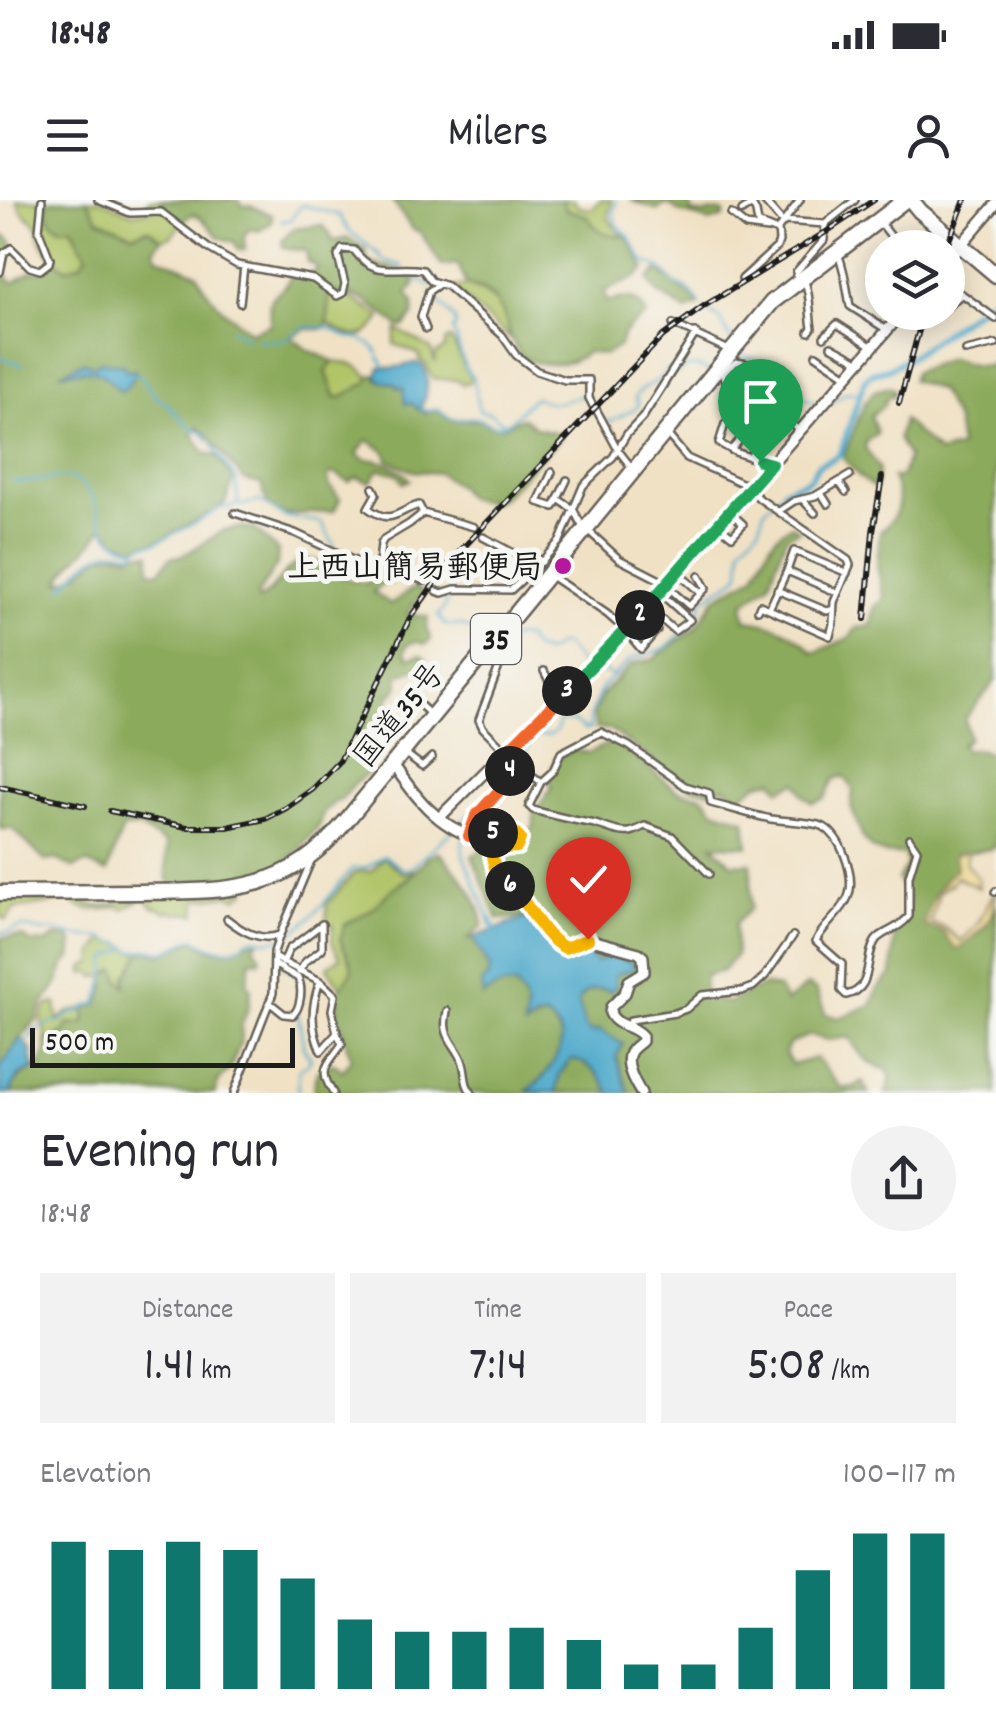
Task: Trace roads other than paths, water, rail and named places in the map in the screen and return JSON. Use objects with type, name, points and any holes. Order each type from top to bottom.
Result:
[{"type":"highway","name":"国道35号","points":[[0,893],[228,890],[272,878],[312,853],[338,831],[548,569],[779,295],[799,276],[907,203]]},
{"type":"highway","points":[[907,203],[941,230]]},
{"type":"highway","points":[[965,249],[996,276]]},
{"type":"street","points":[[0,272],[4,252],[11,248],[34,269],[40,270],[49,263],[40,230],[42,200]]},
{"type":"street","points":[[98,200],[130,213],[160,212],[208,248],[244,266],[314,279],[337,296],[343,293],[345,284],[338,253],[342,250],[357,254],[364,263],[378,269],[423,270],[430,280],[447,286],[493,327],[516,355],[537,372],[565,380],[589,380],[588,394],[594,408],[634,470]]},
{"type":"street","points":[[762,200],[784,222],[825,224],[852,201]]},
{"type":"street","points":[[731,214],[746,226],[774,230],[800,200]]},
{"type":"street","points":[[742,211],[750,202],[758,223],[774,230],[779,241],[742,279]]},
{"type":"street","points":[[965,239],[996,204]]},
{"type":"street","points":[[878,220],[886,230]]},
{"type":"street","points":[[810,332],[810,296],[799,276],[824,240],[825,224]]},
{"type":"street","points":[[836,252],[852,308],[865,315]]},
{"type":"street","points":[[240,303],[244,266]]},
{"type":"street","points":[[426,329],[421,317],[429,291],[439,284]]},
{"type":"street","points":[[965,296],[996,318]]},
{"type":"street","points":[[673,324],[731,352]]},
{"type":"street","points":[[824,337],[836,324],[872,347]]},
{"type":"street","points":[[439,818],[626,630],[887,330]]},
{"type":"street","points":[[437,590],[511,590],[548,569],[583,486],[643,417],[696,333]]},
{"type":"street","points":[[966,351],[996,344]]},
{"type":"street","points":[[831,346],[860,362]]},
{"type":"street","points":[[816,356],[848,376]]},
{"type":"street","points":[[731,450],[792,381],[776,370],[736,362],[724,374],[726,381],[748,403]]},
{"type":"street","points":[[734,390],[757,364]]},
{"type":"street","points":[[771,464],[719,442],[726,424],[776,370]]},
{"type":"street","points":[[756,393],[800,431]]},
{"type":"street","points":[[749,457],[784,417]]},
{"type":"street","points":[[665,432],[687,458],[750,488],[848,560],[850,565],[833,609],[830,636],[760,605],[758,610]]},
{"type":"street","points":[[839,470],[846,492]]},
{"type":"street","points":[[552,472],[538,502],[554,508],[567,480]]},
{"type":"street","points":[[772,506],[820,493],[844,478]]},
{"type":"street","points":[[823,481],[829,488]]},
{"type":"street","points":[[374,488],[376,494],[368,508],[377,516],[393,517],[419,505],[423,513],[474,527]]},
{"type":"street","points":[[820,493],[828,504]]},
{"type":"street","points":[[558,499],[573,509],[586,528],[624,563],[660,580],[662,589],[690,620],[675,632],[646,607]]},
{"type":"street","points":[[802,499],[815,513]]},
{"type":"street","points":[[718,525],[732,536],[743,524],[730,512]]},
{"type":"street","points":[[235,513],[295,532],[363,564],[379,564],[424,581]]},
{"type":"street","points":[[379,564],[384,539],[423,513]]},
{"type":"street","points":[[483,537],[515,554],[533,555],[608,614],[641,648],[657,630]]},
{"type":"street","points":[[768,609],[794,551],[847,574]]},
{"type":"street","points":[[788,571],[838,593]]},
{"type":"street","points":[[677,572],[702,594]]},
{"type":"street","points":[[662,589],[689,606],[706,588],[698,576]]},
{"type":"street","points":[[777,590],[827,611],[833,609]]},
{"type":"street","points":[[506,626],[504,653],[479,720],[506,752],[511,774]]},
{"type":"street","points":[[544,671],[558,700]]},
{"type":"street","points":[[408,694],[432,716]]},
{"type":"street","points":[[709,874],[672,836],[645,826],[628,832],[533,810],[529,804],[541,782],[554,771],[561,753],[591,735],[604,732],[685,786],[709,794],[712,803],[769,819],[826,828],[844,855],[851,888],[816,940],[842,964],[840,990],[846,995],[860,988],[878,938],[898,928],[909,916],[909,876],[917,850],[909,838]]},
{"type":"street","points":[[403,752],[422,766],[432,757]]},
{"type":"street","points":[[393,764],[412,793],[448,826],[465,834],[518,835],[517,847],[493,852],[494,867],[556,944],[565,948],[594,940],[639,952],[644,957],[644,972],[629,981],[625,993],[611,1007],[612,1018],[642,1036],[628,1057],[641,1093]]},
{"type":"street","points":[[465,834],[511,774],[526,771],[541,782]]},
{"type":"street","points":[[234,1093],[270,1002],[278,938],[312,853]]},
{"type":"street","points":[[228,918],[253,936],[278,938]]},
{"type":"street","points":[[278,961],[322,924],[322,949],[299,972]]},
{"type":"street","points":[[626,1026],[631,1020],[686,1009],[702,995],[753,987],[793,936]]},
{"type":"street","points":[[278,961],[320,981],[334,993],[332,1010],[341,1046],[325,1067],[324,1075],[332,1093]]},
{"type":"street","points":[[270,1002],[284,1014],[292,1015],[301,992],[298,978],[278,961]]},
{"type":"street","points":[[320,981],[312,1008],[322,1051],[337,1033]]},
{"type":"street","points":[[447,1011],[448,1036],[460,1052],[466,1084],[472,1093]]},
{"type":"water","points":[[100,361],[136,371],[134,377],[121,392],[94,371],[60,373],[84,362],[95,366]]},
{"type":"water","points":[[422,365],[427,382],[419,410],[411,403],[405,404],[403,388],[380,381],[377,375],[380,367]]},
{"type":"water","points":[[528,917],[559,957],[572,963],[586,952],[596,962],[610,956],[634,963],[634,969],[615,975],[616,988],[592,990],[578,1001],[585,1027],[623,1044],[616,1057],[629,1093],[610,1093],[595,1071],[571,1059],[560,1074],[556,1093],[528,1092],[544,1077],[555,1058],[561,1045],[560,1033],[544,1016],[524,1026],[526,1005],[516,986],[498,987],[483,996],[482,982],[490,968],[473,938]]},
{"type":"water","points":[[21,1038],[31,1050],[34,1069],[19,1076],[10,1093],[0,1093],[0,1068]]},
{"type":"waterway","points":[[617,200],[613,213],[616,224],[629,236],[640,256],[688,289],[700,303]]},
{"type":"waterway","points":[[281,221],[290,220],[302,205],[339,215],[349,231],[382,260],[403,266]]},
{"type":"waterway","points":[[410,272],[430,287]]},
{"type":"waterway","points":[[431,293],[455,320],[453,330],[466,370],[473,377],[479,410],[503,423]]},
{"type":"waterway","points":[[784,489],[804,482],[818,465],[841,452],[865,379],[907,359],[996,296]]},
{"type":"waterway","points":[[705,310],[720,319],[732,342]]},
{"type":"waterway","points":[[257,339],[282,341],[306,327],[330,328],[358,338],[378,353]]},
{"type":"waterway","points":[[232,329],[248,339]]},
{"type":"waterway","points":[[737,354],[773,365],[796,378],[804,398],[818,404]]},
{"type":"waterway","points":[[0,357],[23,365]]},
{"type":"waterway","points":[[379,357],[384,366]]},
{"type":"waterway","points":[[603,419],[609,422],[637,408],[638,393],[666,370],[678,373],[693,366],[708,371]]},
{"type":"waterway","points":[[134,374],[139,374],[156,397],[208,440]]},
{"type":"waterway","points":[[829,404],[845,393],[859,392]]},
{"type":"waterway","points":[[420,408],[438,409],[453,419],[475,418],[499,426],[509,422],[536,397],[555,402],[586,395]]},
{"type":"waterway","points":[[212,445],[236,479],[238,504],[261,501],[285,517],[321,522],[336,549]]},
{"type":"waterway","points":[[14,481],[63,477],[77,481],[94,500],[110,537],[137,549]]},
{"type":"waterway","points":[[516,771],[532,739],[556,732],[560,720],[590,729],[590,716],[602,687],[631,659],[664,649],[694,623],[704,599],[740,573],[742,546],[759,528],[764,510],[784,489]]},
{"type":"waterway","points":[[63,588],[83,566],[103,553],[133,553],[222,507],[238,504]]},
{"type":"waterway","points":[[368,566],[421,582]]},
{"type":"waterway","points":[[437,594],[447,598],[438,615],[445,625],[460,625],[491,637]]},
{"type":"waterway","points":[[508,640],[526,638],[534,649],[546,653],[565,645],[585,666]]},
{"type":"waterway","points":[[598,667],[612,676]]},
{"type":"waterway","points":[[458,826],[510,775]]},
{"type":"waterway","points":[[0,932],[22,927],[51,930],[103,938],[134,951],[164,952],[194,938],[228,949],[251,939],[274,940],[307,920],[353,868],[368,867],[385,856],[404,870],[411,868],[452,831]]},
{"type":"waterway","points":[[464,836],[464,857],[490,919]]},
{"type":"waterway","points":[[490,919],[495,930]]},
{"type":"waterway","points":[[24,1044],[36,1030],[97,1003],[107,958],[126,949]]},
{"type":"waterway","points":[[278,963],[300,979],[302,996]]},
{"type":"waterway","points":[[298,1014],[304,1048],[311,1059],[299,1069],[298,1093]]},
{"type":"railway","points":[[110,811],[187,827],[227,827],[265,819],[313,789],[340,761],[410,618],[448,564],[663,336],[704,306],[874,200]]},
{"type":"railway","points":[[953,230],[965,200]]},
{"type":"railway","points":[[899,403],[919,330]]},
{"type":"railway","points":[[865,619],[882,477]]},
{"type":"railway","points":[[0,787],[85,806]]},
{"type":"place","name":"上西山簡易郵便局","points":[[563,566]]}]
